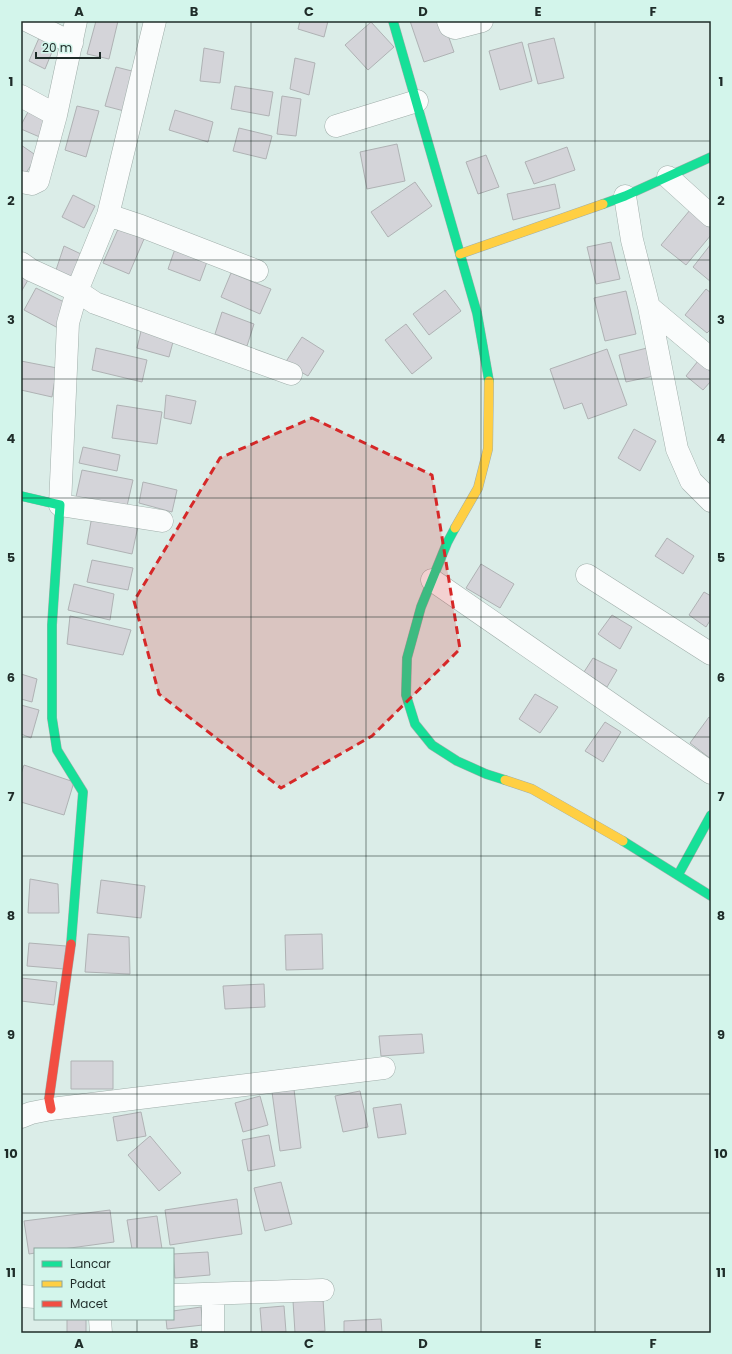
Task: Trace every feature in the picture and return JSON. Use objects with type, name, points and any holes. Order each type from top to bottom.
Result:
[{"type":"street","points":[[28,21],[72,43]]},
{"type":"street","points":[[21,182],[32,184],[38,181],[56,115],[76,21]]},
{"type":"street","points":[[51,1109],[49,1099],[74,931],[77,860],[83,792],[57,750],[52,718],[52,625],[60,505],[68,323],[77,291],[108,215],[155,21]]},
{"type":"street","points":[[393,21],[477,313],[489,382],[488,449],[478,488],[447,543],[421,607],[407,658],[406,695],[415,724],[432,746],[457,761],[486,774],[532,789],[639,850],[711,896]]},
{"type":"street","points":[[448,21],[450,26],[455,28],[482,21]]},
{"type":"street","points":[[21,96],[56,115]]},
{"type":"street","points":[[336,126],[416,101]]},
{"type":"street","points":[[460,254],[624,196],[711,157]]},
{"type":"street","points":[[668,177],[711,216]]},
{"type":"street","points":[[624,196],[677,450],[691,481],[711,501]]},
{"type":"street","points":[[108,215],[141,226],[257,271]]},
{"type":"street","points":[[21,263],[31,270],[77,291],[95,303],[291,374]]},
{"type":"street","points":[[648,307],[711,359]]},
{"type":"street","points":[[21,496],[60,505],[162,521]]},
{"type":"street","points":[[587,575],[711,654]]},
{"type":"street","points":[[432,580],[711,773]]},
{"type":"street","points":[[678,875],[711,815]]},
{"type":"street","points":[[21,1117],[31,1113],[51,1109],[384,1068]]},
{"type":"street","points":[[174,1295],[323,1290]]},
{"type":"street","points":[[213,1294],[213,1333]]},
{"type":"street","points":[[21,1296],[34,1296]]},
{"type":"street","points":[[100,1320],[101,1333]]},
{"type":"highlighted area","points":[[312,418],[432,475],[460,649],[372,736],[281,788],[159,694],[134,601],[220,458]]},
{"type":"building","points":[[96,21],[118,21],[109,59],[87,54]]},
{"type":"building","points":[[300,21],[328,21],[324,37],[298,29]]},
{"type":"building","points":[[410,21],[443,21],[454,52],[424,62]]},
{"type":"building","points":[[371,22],[394,47],[368,70],[345,45]]},
{"type":"building","points":[[39,38],[54,47],[45,69],[29,61]]},
{"type":"building","points":[[554,38],[564,78],[538,84],[528,44]]},
{"type":"building","points":[[522,42],[532,81],[500,90],[489,51]]},
{"type":"building","points":[[204,48],[224,52],[220,83],[200,81]]},
{"type":"building","points":[[295,58],[315,63],[309,95],[290,89]]},
{"type":"building","points":[[116,67],[136,72],[128,112],[105,106]]},
{"type":"building","points":[[235,86],[273,92],[269,116],[231,109]]},
{"type":"building","points":[[282,96],[301,99],[296,136],[277,134]]},
{"type":"building","points":[[77,106],[99,111],[86,157],[65,150]]},
{"type":"building","points":[[175,110],[213,122],[208,142],[169,130]]},
{"type":"building","points":[[28,112],[48,122],[42,138],[21,129],[21,125]]},
{"type":"building","points":[[239,128],[272,136],[266,159],[233,151]]},
{"type":"building","points":[[397,144],[405,181],[367,189],[360,152]]},
{"type":"building","points":[[21,145],[37,156],[24,176],[21,174]]},
{"type":"building","points":[[567,147],[575,170],[534,184],[525,162]]},
{"type":"building","points":[[486,155],[499,187],[478,194],[466,162]]},
{"type":"building","points":[[415,182],[432,206],[388,237],[371,212]]},
{"type":"building","points":[[555,184],[560,208],[513,220],[507,194]]},
{"type":"building","points":[[73,195],[95,206],[84,228],[62,217]]},
{"type":"building","points":[[690,210],[711,227],[711,235],[686,265],[661,245]]},
{"type":"building","points":[[119,227],[144,239],[129,274],[103,263]]},
{"type":"building","points":[[611,242],[620,279],[596,284],[587,247]]},
{"type":"building","points":[[711,244],[711,282],[693,267]]},
{"type":"building","points":[[64,246],[81,254],[72,281],[55,273]]},
{"type":"building","points":[[176,246],[208,259],[200,281],[168,269]]},
{"type":"building","points":[[231,273],[271,289],[260,314],[221,297]]},
{"type":"building","points":[[21,277],[28,280],[21,292]]},
{"type":"building","points":[[36,288],[70,305],[58,328],[24,310]]},
{"type":"building","points":[[706,289],[711,293],[711,329],[707,333],[685,315]]},
{"type":"building","points":[[445,290],[461,311],[429,335],[413,314]]},
{"type":"building","points":[[626,291],[636,334],[605,341],[594,298]]},
{"type":"building","points":[[222,312],[254,324],[247,346],[215,334]]},
{"type":"building","points":[[406,324],[432,358],[412,374],[385,340]]},
{"type":"building","points":[[142,327],[174,338],[169,357],[137,348]]},
{"type":"building","points":[[302,337],[324,351],[308,376],[285,363]]},
{"type":"building","points":[[96,348],[147,360],[142,382],[92,370]]},
{"type":"building","points":[[647,348],[654,376],[626,382],[619,355]]},
{"type":"building","points":[[607,349],[627,405],[588,419],[582,403],[564,409],[550,369]]},
{"type":"building","points":[[21,361],[57,368],[52,397],[21,390]]},
{"type":"building","points":[[698,361],[711,372],[711,381],[703,390],[686,376]]},
{"type":"building","points":[[166,395],[196,401],[191,424],[164,418]]},
{"type":"building","points":[[117,405],[162,412],[157,444],[112,438]]},
{"type":"building","points":[[634,429],[656,441],[640,471],[618,458]]},
{"type":"building","points":[[83,447],[120,455],[117,471],[79,463]]},
{"type":"building","points":[[82,470],[133,480],[127,506],[76,497]]},
{"type":"building","points":[[143,482],[177,490],[172,512],[139,503]]},
{"type":"building","points":[[92,516],[138,526],[132,554],[87,544]]},
{"type":"building","points":[[667,538],[694,556],[683,574],[655,556]]},
{"type":"building","points":[[92,560],[133,568],[128,590],[87,582]]},
{"type":"building","points":[[481,564],[514,584],[500,608],[466,588]]},
{"type":"building","points":[[74,584],[114,594],[110,620],[68,610]]},
{"type":"building","points":[[704,592],[711,596],[711,619],[706,627],[689,615]]},
{"type":"building","points":[[612,615],[632,627],[620,649],[598,634]]},
{"type":"building","points":[[70,616],[131,630],[123,655],[67,644]]},
{"type":"building","points":[[593,658],[617,670],[607,687],[584,672]]},
{"type":"building","points":[[21,674],[37,679],[32,702],[21,699]]},
{"type":"building","points":[[535,694],[558,707],[540,733],[519,719]]},
{"type":"building","points":[[21,705],[39,710],[31,738],[21,734]]},
{"type":"building","points":[[709,717],[711,718],[711,759],[690,743]]},
{"type":"building","points":[[605,722],[621,732],[603,762],[585,751]]},
{"type":"building","points":[[24,765],[74,782],[64,815],[21,802],[21,774]]},
{"type":"building","points":[[30,879],[58,884],[59,913],[28,913]]},
{"type":"building","points":[[101,880],[145,886],[141,918],[97,913]]},
{"type":"building","points":[[88,934],[129,937],[130,974],[85,972]]},
{"type":"building","points":[[322,934],[323,969],[286,970],[285,935]]},
{"type":"building","points":[[29,943],[66,946],[64,969],[27,966]]},
{"type":"building","points":[[21,978],[57,982],[54,1005],[21,1001]]},
{"type":"building","points":[[264,984],[265,1007],[225,1009],[223,986]]},
{"type":"building","points":[[422,1034],[424,1053],[381,1056],[379,1036]]},
{"type":"building","points":[[71,1061],[113,1061],[113,1089],[71,1089]]},
{"type":"building","points":[[294,1089],[301,1148],[280,1151],[272,1092]]},
{"type":"building","points":[[360,1091],[368,1127],[343,1132],[335,1096]]},
{"type":"building","points":[[260,1096],[268,1125],[243,1132],[235,1103]]},
{"type":"building","points":[[401,1104],[406,1134],[378,1138],[373,1108]]},
{"type":"building","points":[[141,1112],[146,1136],[117,1141],[113,1117]]},
{"type":"building","points":[[269,1135],[275,1166],[248,1171],[242,1140]]},
{"type":"building","points":[[150,1136],[181,1173],[159,1191],[128,1155]]},
{"type":"building","points":[[281,1182],[292,1224],[265,1231],[254,1188]]},
{"type":"building","points":[[237,1199],[242,1234],[170,1245],[165,1210]]},
{"type":"building","points":[[110,1210],[114,1242],[70,1248],[34,1248],[34,1253],[29,1254],[24,1221]]},
{"type":"building","points":[[157,1216],[162,1248],[132,1248],[127,1220]]},
{"type":"building","points":[[208,1252],[210,1275],[175,1278],[174,1254]]},
{"type":"building","points":[[323,1299],[325,1331],[295,1333],[293,1301]]},
{"type":"building","points":[[284,1306],[286,1332],[262,1333],[260,1308]]},
{"type":"building","points":[[201,1307],[203,1325],[167,1329],[166,1320],[174,1320],[174,1311]]},
{"type":"building","points":[[381,1319],[382,1333],[344,1333],[344,1321]]},
{"type":"building","points":[[67,1320],[86,1320],[86,1333],[67,1333]]},
{"type":"traffic: fast","points":[[393,21],[477,313],[489,381]]},
{"type":"traffic: fast","points":[[603,204],[625,196],[711,157]]},
{"type":"traffic: fast","points":[[21,496],[60,505],[52,625],[52,718],[57,750],[83,792],[71,944]]},
{"type":"traffic: fast","points":[[455,528],[447,543],[421,607],[407,658],[406,695],[415,724],[432,745],[457,761],[486,774],[505,780]]},
{"type":"traffic: fast","points":[[678,875],[711,815]]},
{"type":"traffic: fast","points":[[623,841],[711,896]]},
{"type":"traffic: slow","points":[[460,254],[603,204]]},
{"type":"traffic: slow","points":[[455,528],[478,488],[488,449],[489,381]]},
{"type":"traffic: slow","points":[[505,780],[532,789],[623,841]]},
{"type":"traffic: jam","points":[[51,1109],[49,1099],[71,944]]}]
